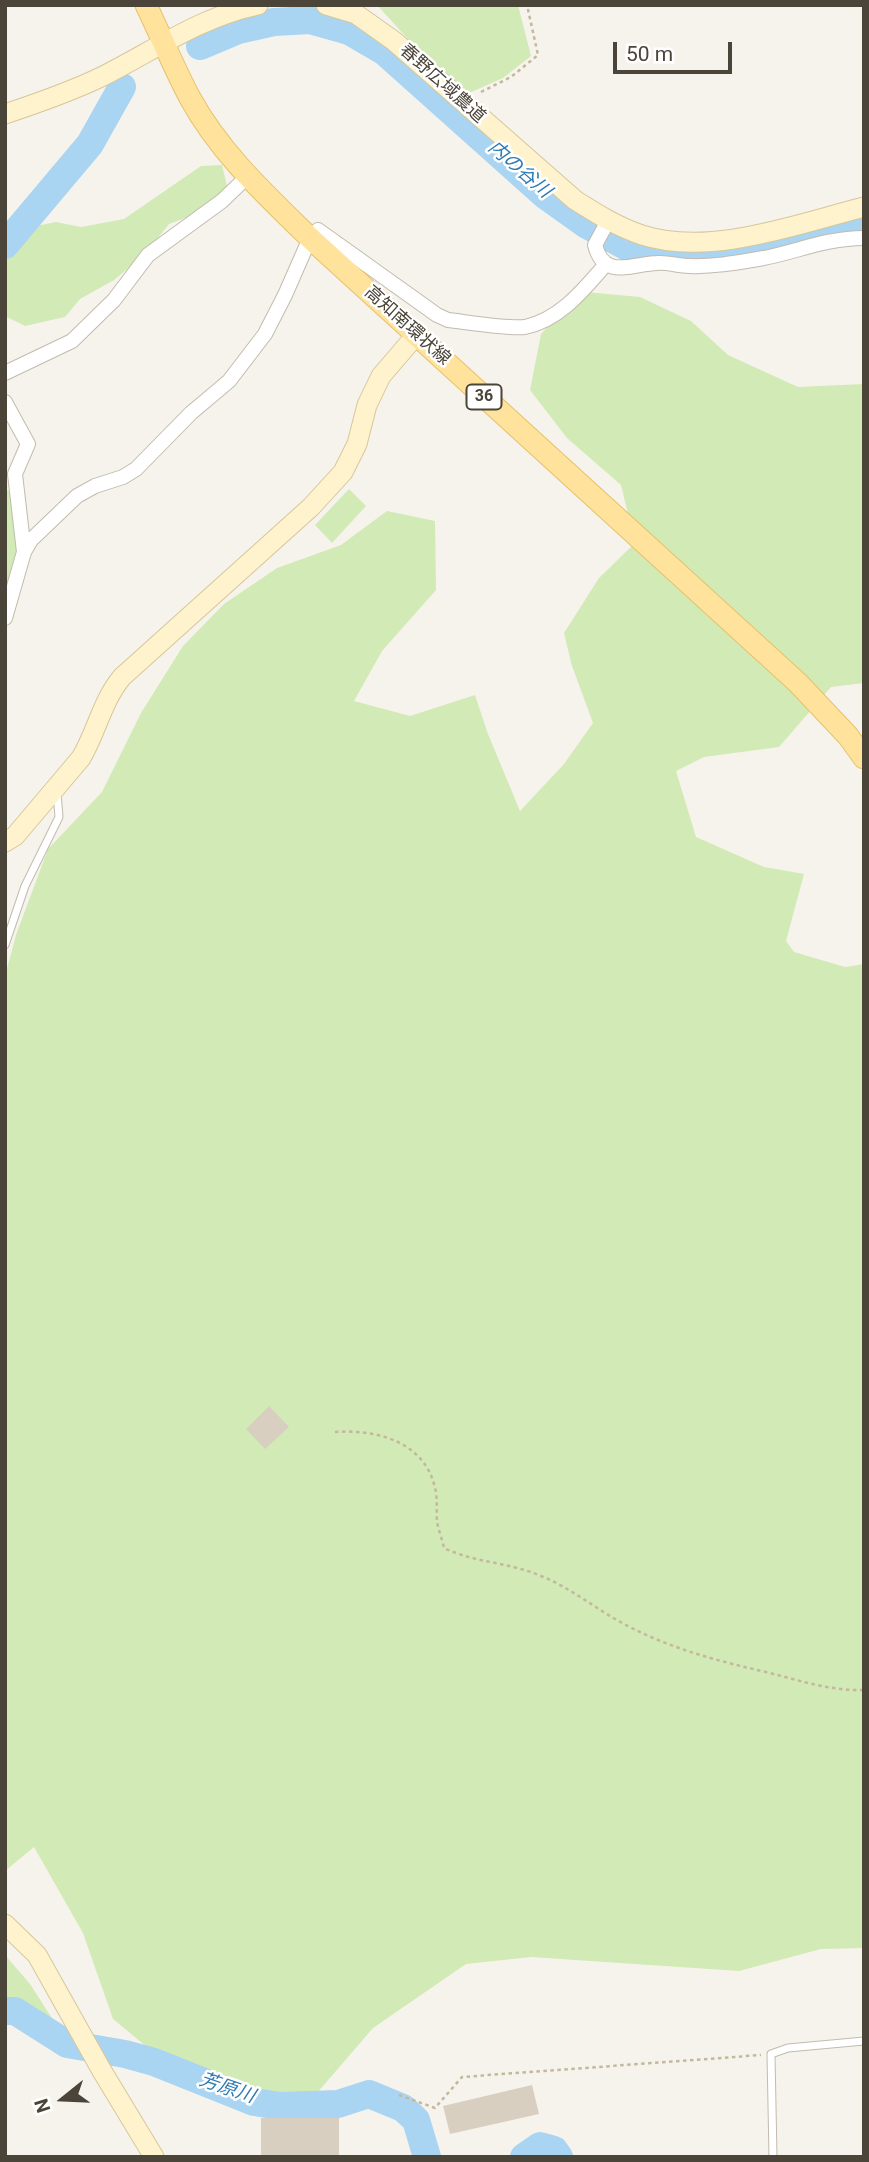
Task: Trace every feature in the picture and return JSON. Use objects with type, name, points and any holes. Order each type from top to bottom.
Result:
[{"type":"main road","name":"高知南環状線","points":[[146,5],[191,99],[214,136],[247,177],[310,238],[798,683],[848,736],[864,758]]},
{"type":"street","points":[[5,114],[50,99],[100,77],[164,41],[228,13],[258,5]]},
{"type":"street","name":"春野広域農道","points":[[326,5],[356,14],[394,41],[606,224],[644,236],[686,243],[729,240],[864,207]]},
{"type":"street","points":[[5,373],[72,341],[114,300],[148,255],[222,201],[247,177]]},
{"type":"street","points":[[606,224],[595,245],[598,256],[606,264],[616,268],[659,262],[687,266],[711,265],[767,257],[826,241],[864,238]]},
{"type":"street","points":[[5,618],[24,552],[31,540],[77,496],[136,469],[191,412],[229,381],[265,334],[310,238],[318,230],[437,316],[448,320],[524,327],[571,303],[606,264]]},
{"type":"street","points":[[9,834],[57,786],[89,745],[110,692],[122,677],[312,507],[343,472],[357,444],[367,405],[381,376],[417,334]]},
{"type":"street","points":[[5,402],[28,444],[15,474],[24,552]]},
{"type":"street","points":[[5,1924],[37,1955],[154,2157]]},
{"type":"lane","points":[[5,945],[25,886],[60,817],[57,786]]},
{"type":"lane","points":[[772,2157],[771,2054],[788,2048],[864,2041]]},
{"type":"path","points":[[462,102],[512,78],[538,55],[527,5]]},
{"type":"path","points":[[335,1432],[358,1430],[406,1444],[426,1463],[435,1486],[439,1510],[437,1520],[444,1548],[457,1554],[502,1563],[539,1575],[561,1585],[622,1623],[676,1648],[721,1663],[787,1679],[824,1687],[864,1690]]},
{"type":"path","points":[[399,2095],[435,2108],[463,2077],[771,2054]]},
{"type":"green space","points":[[377,5],[518,5],[531,56],[503,78],[469,93],[418,50]]},
{"type":"green space","points":[[222,165],[227,186],[206,210],[169,224],[145,254],[114,280],[80,299],[65,317],[25,326],[5,316],[5,246],[26,228],[56,222],[81,227],[124,219],[201,166]]},
{"type":"green space","points":[[586,292],[640,297],[691,321],[728,355],[798,387],[864,384],[864,683],[831,687],[779,747],[704,757],[676,771],[696,837],[764,867],[804,874],[786,941],[794,952],[845,967],[864,964],[864,1948],[821,1949],[739,1971],[531,1957],[466,1964],[373,2028],[304,2108],[188,2081],[113,2019],[83,1933],[34,1847],[5,1871],[5,976],[16,935],[48,849],[102,792],[141,713],[183,646],[224,604],[277,568],[341,545],[387,511],[435,521],[436,590],[382,651],[354,701],[410,716],[475,695],[520,811],[564,764],[593,723],[572,666],[564,633],[599,578],[635,543],[621,485],[567,438],[530,390],[541,334],[564,309]]},
{"type":"green space","points":[[349,489],[366,506],[332,543],[315,525]]},
{"type":"green space","points":[[16,490],[22,534],[5,601],[5,491]]},
{"type":"green space","points":[[5,1955],[30,1984],[55,2023],[11,2000],[5,2001]]},
{"type":"building","points":[[269,1406],[289,1427],[265,1449],[246,1429]]},
{"type":"building","points":[[532,2085],[539,2114],[450,2134],[443,2106]]},
{"type":"building","points":[[261,2118],[339,2118],[339,2157],[261,2157]]},
{"type":"waterway","name":"内の谷川","points":[[200,46],[238,30],[274,22],[310,20],[349,31],[385,52],[545,195],[587,225],[631,249],[685,256],[736,254],[824,230],[864,224]]},
{"type":"waterway","name":"内の谷川","points":[[5,245],[90,144],[122,87]]},
{"type":"waterway","name":"芳原川","points":[[5,2011],[15,2011],[67,2044],[154,2062],[254,2102],[280,2106],[338,2104],[369,2094],[403,2108],[416,2120],[427,2157]]},
{"type":"waterway","name":"芳原川","points":[[524,2157],[540,2146],[554,2150],[559,2157]]}]
